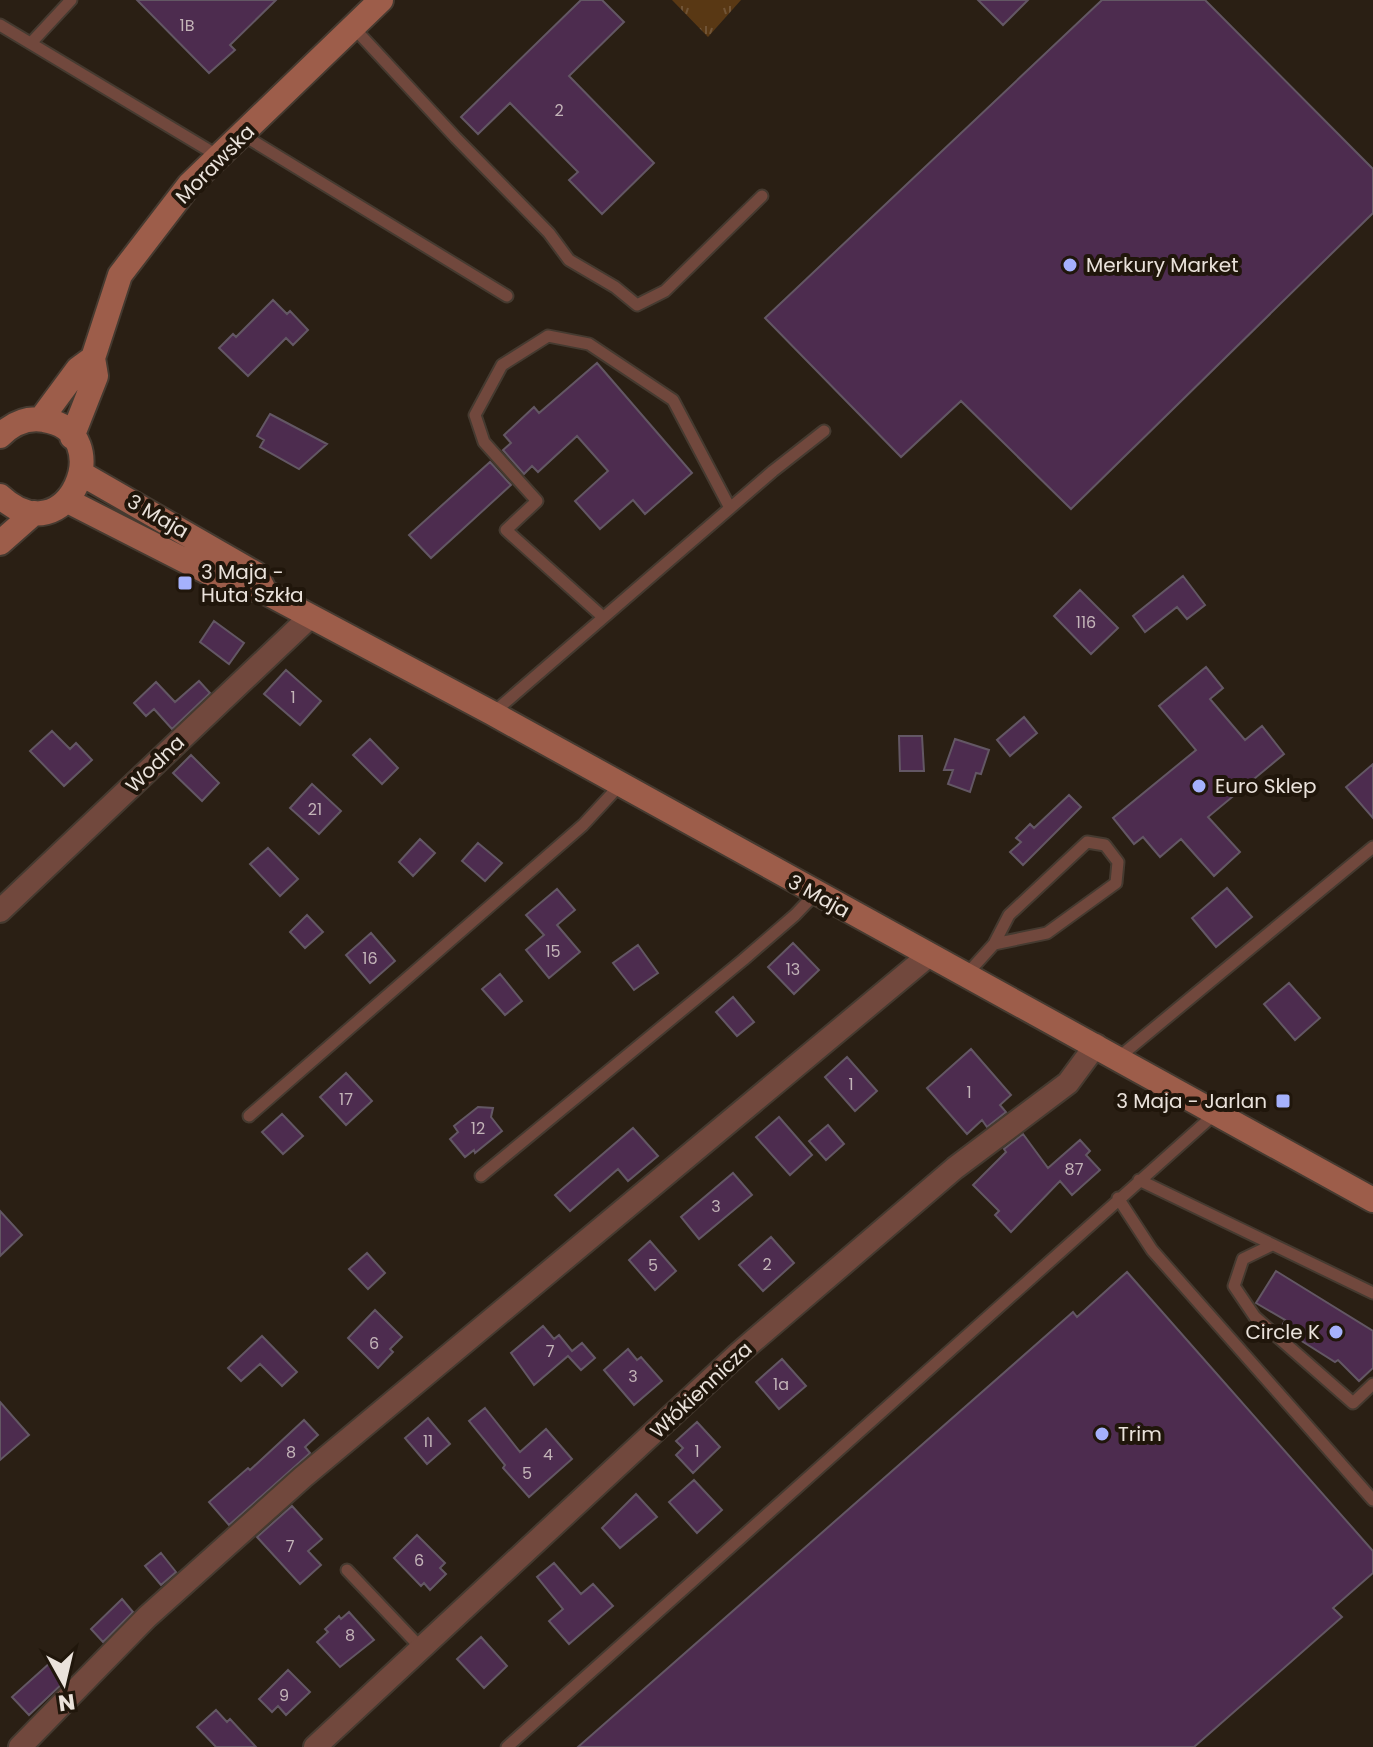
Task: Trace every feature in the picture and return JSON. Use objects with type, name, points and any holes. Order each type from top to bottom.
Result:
[{"type":"street","name":"Morawska","points":[[72,437],[96,376],[93,358],[120,275],[189,185],[381,0]]},
{"type":"street","name":"Morawska","points":[[41,419],[78,369],[93,358]]},
{"type":"street","points":[[0,496],[10,505],[34,513],[48,511],[68,501],[78,487],[82,474],[79,448],[63,428],[41,419],[4,426]]},
{"type":"street","name":"3 Maja","points":[[82,474],[256,574],[265,592]]},
{"type":"street","name":"3 Maja","points":[[68,501],[223,580],[265,592],[311,616],[492,713],[928,956],[1217,1111],[1373,1200]]},
{"type":"street","points":[[0,543],[34,513]]},
{"type":"street","name":"Wodna","points":[[0,911],[311,616]]},
{"type":"street","points":[[20,1747],[147,1617],[303,1477],[928,956]]},
{"type":"street","name":"Włókiennicza","points":[[315,1747],[738,1354],[955,1168],[1068,1083],[1096,1045]]},
{"type":"lane","points":[[31,43],[71,0]]},
{"type":"lane","points":[[0,25],[220,158]]},
{"type":"lane","points":[[354,28],[549,233],[569,260],[615,287],[637,305],[665,291],[762,196]]},
{"type":"lane","points":[[243,135],[507,296]]},
{"type":"lane","points":[[603,617],[506,530],[537,501],[484,442],[475,415],[502,365],[548,336],[589,344],[673,400],[730,508]]},
{"type":"lane","points":[[492,713],[824,431]]},
{"type":"lane","points":[[249,1116],[583,825],[620,785]]},
{"type":"lane","points":[[966,976],[994,944],[1009,915],[1087,842],[1105,845],[1118,862],[1116,883],[1047,933],[994,944]]},
{"type":"lane","points":[[1118,1058],[1373,847]]},
{"type":"lane","points":[[481,1176],[743,960],[815,894]]},
{"type":"lane","points":[[507,1747],[1217,1111]]},
{"type":"lane","points":[[1139,1180],[1373,1293]]},
{"type":"lane","points":[[1118,1198],[1152,1250],[1373,1500]]},
{"type":"lane","points":[[1272,1245],[1243,1259],[1234,1286],[1255,1317],[1353,1403],[1373,1384]]},
{"type":"lane","points":[[347,1570],[421,1648]]},
{"type":"green space","points":[[672,0],[741,0],[708,37]]},
{"type":"building","points":[[137,0],[276,0],[230,45],[235,50],[209,73]]},
{"type":"building","points":[[581,0],[602,0],[624,22],[569,76],[654,163],[602,214],[569,180],[578,172],[510,103],[478,134],[461,117]]},
{"type":"building","points":[[978,0],[1028,0],[1003,25]]},
{"type":"building","name":"Merkury Market","points":[[1102,0],[1205,0],[1373,169],[1373,213],[1071,509],[961,401],[901,457],[765,318]]},
{"type":"building","points":[[273,300],[287,314],[290,311],[308,330],[293,345],[286,338],[248,376],[219,348],[233,334],[236,337]]},
{"type":"building","points":[[597,363],[692,473],[645,514],[633,500],[600,529],[575,501],[608,471],[577,436],[538,472],[532,466],[524,474],[503,450],[511,443],[504,435],[534,407],[539,413]]},
{"type":"building","points":[[270,414],[327,444],[299,469],[260,447],[264,440],[257,436]]},
{"type":"building","points":[[490,462],[511,485],[431,558],[409,535]]},
{"type":"building","points":[[1183,576],[1205,605],[1187,619],[1177,607],[1145,632],[1133,616]]},
{"type":"building","points":[[1080,590],[1118,628],[1091,654],[1054,616]]},
{"type":"building","points":[[214,621],[244,643],[229,664],[200,642]]},
{"type":"building","name":"Euro Sklep","points":[[1206,667],[1223,688],[1210,699],[1245,740],[1262,726],[1284,754],[1208,817],[1240,852],[1214,876],[1181,839],[1160,857],[1143,837],[1134,844],[1113,818],[1196,750],[1159,706]]},
{"type":"building","points":[[286,670],[321,701],[300,725],[264,694]]},
{"type":"building","points":[[199,681],[210,693],[172,729],[154,709],[146,716],[134,703],[156,682],[175,702]]},
{"type":"building","points":[[1024,717],[1037,733],[1010,756],[997,740]]},
{"type":"building","points":[[52,731],[70,749],[76,743],[92,760],[64,786],[30,751]]},
{"type":"building","points":[[899,736],[922,736],[924,771],[900,771]]},
{"type":"building","points":[[370,739],[398,768],[382,784],[353,755]]},
{"type":"building","points":[[955,739],[989,750],[981,774],[976,773],[970,792],[948,784],[953,770],[944,770]]},
{"type":"building","points":[[191,755],[219,783],[202,801],[173,773]]},
{"type":"building","points":[[1373,764],[1373,818],[1346,787]]},
{"type":"building","points":[[312,784],[341,811],[319,834],[290,808]]},
{"type":"building","points":[[1069,795],[1081,807],[1023,865],[1010,852],[1021,842],[1016,838],[1030,824],[1034,828]]},
{"type":"building","points":[[420,839],[435,853],[413,876],[399,862]]},
{"type":"building","points":[[478,843],[502,863],[485,881],[462,861]]},
{"type":"building","points":[[268,848],[298,879],[280,896],[250,864]]},
{"type":"building","points":[[1227,888],[1252,917],[1216,947],[1192,918]]},
{"type":"building","points":[[557,889],[575,910],[557,925],[580,952],[549,978],[526,950],[544,935],[526,915]]},
{"type":"building","points":[[307,915],[323,932],[305,948],[290,932]]},
{"type":"building","points":[[371,933],[395,961],[370,983],[346,955]]},
{"type":"building","points":[[793,943],[819,970],[794,994],[768,967]]},
{"type":"building","points":[[638,945],[658,973],[634,990],[613,963]]},
{"type":"building","points":[[500,974],[522,1001],[505,1015],[482,989]]},
{"type":"building","points":[[1289,983],[1320,1018],[1295,1040],[1264,1004]]},
{"type":"building","points":[[733,997],[754,1022],[737,1036],[716,1012]]},
{"type":"building","points":[[971,1049],[1011,1095],[1000,1105],[1006,1112],[987,1127],[982,1120],[967,1134],[927,1088]]},
{"type":"building","points":[[847,1057],[877,1091],[855,1111],[825,1077]]},
{"type":"building","points":[[346,1073],[372,1101],[346,1125],[320,1097]]},
{"type":"building","points":[[478,1107],[493,1108],[491,1117],[502,1131],[475,1153],[474,1150],[465,1157],[450,1139],[458,1132],[454,1126]]},
{"type":"building","points":[[282,1114],[303,1136],[283,1154],[262,1132]]},
{"type":"building","points":[[779,1117],[812,1155],[790,1175],[756,1137]]},
{"type":"building","points":[[828,1125],[844,1144],[826,1160],[809,1141]]},
{"type":"building","points":[[633,1128],[658,1156],[628,1181],[618,1169],[570,1211],[555,1195]]},
{"type":"building","points":[[1023,1134],[1048,1168],[1080,1140],[1090,1151],[1086,1155],[1100,1170],[1072,1195],[1060,1181],[1011,1232],[995,1215],[999,1211],[973,1185],[1006,1152],[1004,1149]]},
{"type":"building","points":[[733,1173],[752,1195],[699,1239],[681,1217]]},
{"type":"building","points":[[0,1211],[22,1235],[0,1256]]},
{"type":"building","points":[[771,1237],[794,1263],[763,1291],[739,1265]]},
{"type":"building","points":[[650,1241],[676,1271],[655,1290],[629,1260]]},
{"type":"building","points":[[367,1253],[385,1273],[368,1289],[349,1269]]},
{"type":"building","points":[[1276,1271],[1373,1331],[1373,1368],[1359,1381],[1338,1360],[1335,1362],[1281,1328],[1285,1320],[1256,1303]]},
{"type":"building","name":"Trim","points":[[1127,1272],[1373,1551],[1373,1573],[1333,1608],[1342,1617],[1194,1747],[578,1747],[1073,1312],[1077,1317]]},
{"type":"building","points":[[375,1310],[402,1337],[378,1368],[348,1338]]},
{"type":"building","points":[[543,1326],[554,1339],[559,1335],[572,1351],[582,1343],[595,1358],[581,1370],[568,1356],[534,1385],[511,1353]]},
{"type":"building","points":[[262,1336],[297,1372],[282,1386],[260,1364],[241,1381],[228,1368]]},
{"type":"building","points":[[628,1349],[637,1360],[641,1357],[662,1381],[634,1405],[604,1370]]},
{"type":"building","points":[[782,1359],[806,1386],[779,1409],[756,1382]]},
{"type":"building","points":[[0,1402],[29,1435],[0,1460]]},
{"type":"building","points":[[485,1408],[520,1452],[546,1429],[572,1459],[529,1497],[503,1468],[505,1465],[469,1421]]},
{"type":"building","points":[[428,1418],[450,1444],[427,1464],[405,1438]]},
{"type":"building","points":[[304,1420],[318,1435],[305,1447],[310,1453],[229,1525],[209,1502],[248,1468],[250,1470]]},
{"type":"building","points":[[697,1422],[720,1447],[693,1473],[676,1455],[683,1448],[676,1441]]},
{"type":"building","points":[[694,1480],[722,1510],[697,1533],[669,1502]]},
{"type":"building","points":[[636,1494],[657,1517],[620,1548],[602,1528]]},
{"type":"building","points":[[292,1506],[322,1539],[308,1551],[321,1565],[300,1584],[257,1537]]},
{"type":"building","points":[[417,1535],[445,1563],[440,1568],[446,1574],[430,1590],[424,1583],[421,1586],[394,1558]]},
{"type":"building","points":[[161,1553],[176,1572],[161,1585],[145,1566]]},
{"type":"building","points":[[554,1563],[581,1594],[593,1584],[613,1606],[569,1644],[549,1621],[563,1609],[537,1577]]},
{"type":"building","points":[[122,1599],[133,1612],[103,1642],[91,1629]]},
{"type":"building","points":[[349,1612],[374,1640],[340,1667],[317,1642],[328,1632],[325,1629],[339,1616],[341,1619]]},
{"type":"building","points":[[481,1637],[507,1666],[484,1688],[457,1659]]},
{"type":"building","points":[[51,1662],[64,1677],[60,1680],[63,1683],[29,1715],[12,1697]]},
{"type":"building","points":[[288,1670],[310,1692],[286,1715],[278,1706],[272,1712],[259,1699]]},
{"type":"building","points":[[216,1710],[227,1722],[230,1719],[256,1747],[216,1747],[197,1727]]},
{"type":"place","name":"Merkury Market","points":[[1070,265]]},
{"type":"place","name":"3 Maja - Huta Szkła","points":[[185,583]]},
{"type":"place","name":"Euro Sklep","points":[[1199,786]]},
{"type":"place","name":"3 Maja - Jarlan","points":[[1283,1101]]},
{"type":"place","name":"Circle K","points":[[1336,1332]]},
{"type":"place","name":"Trim","points":[[1102,1434]]}]
